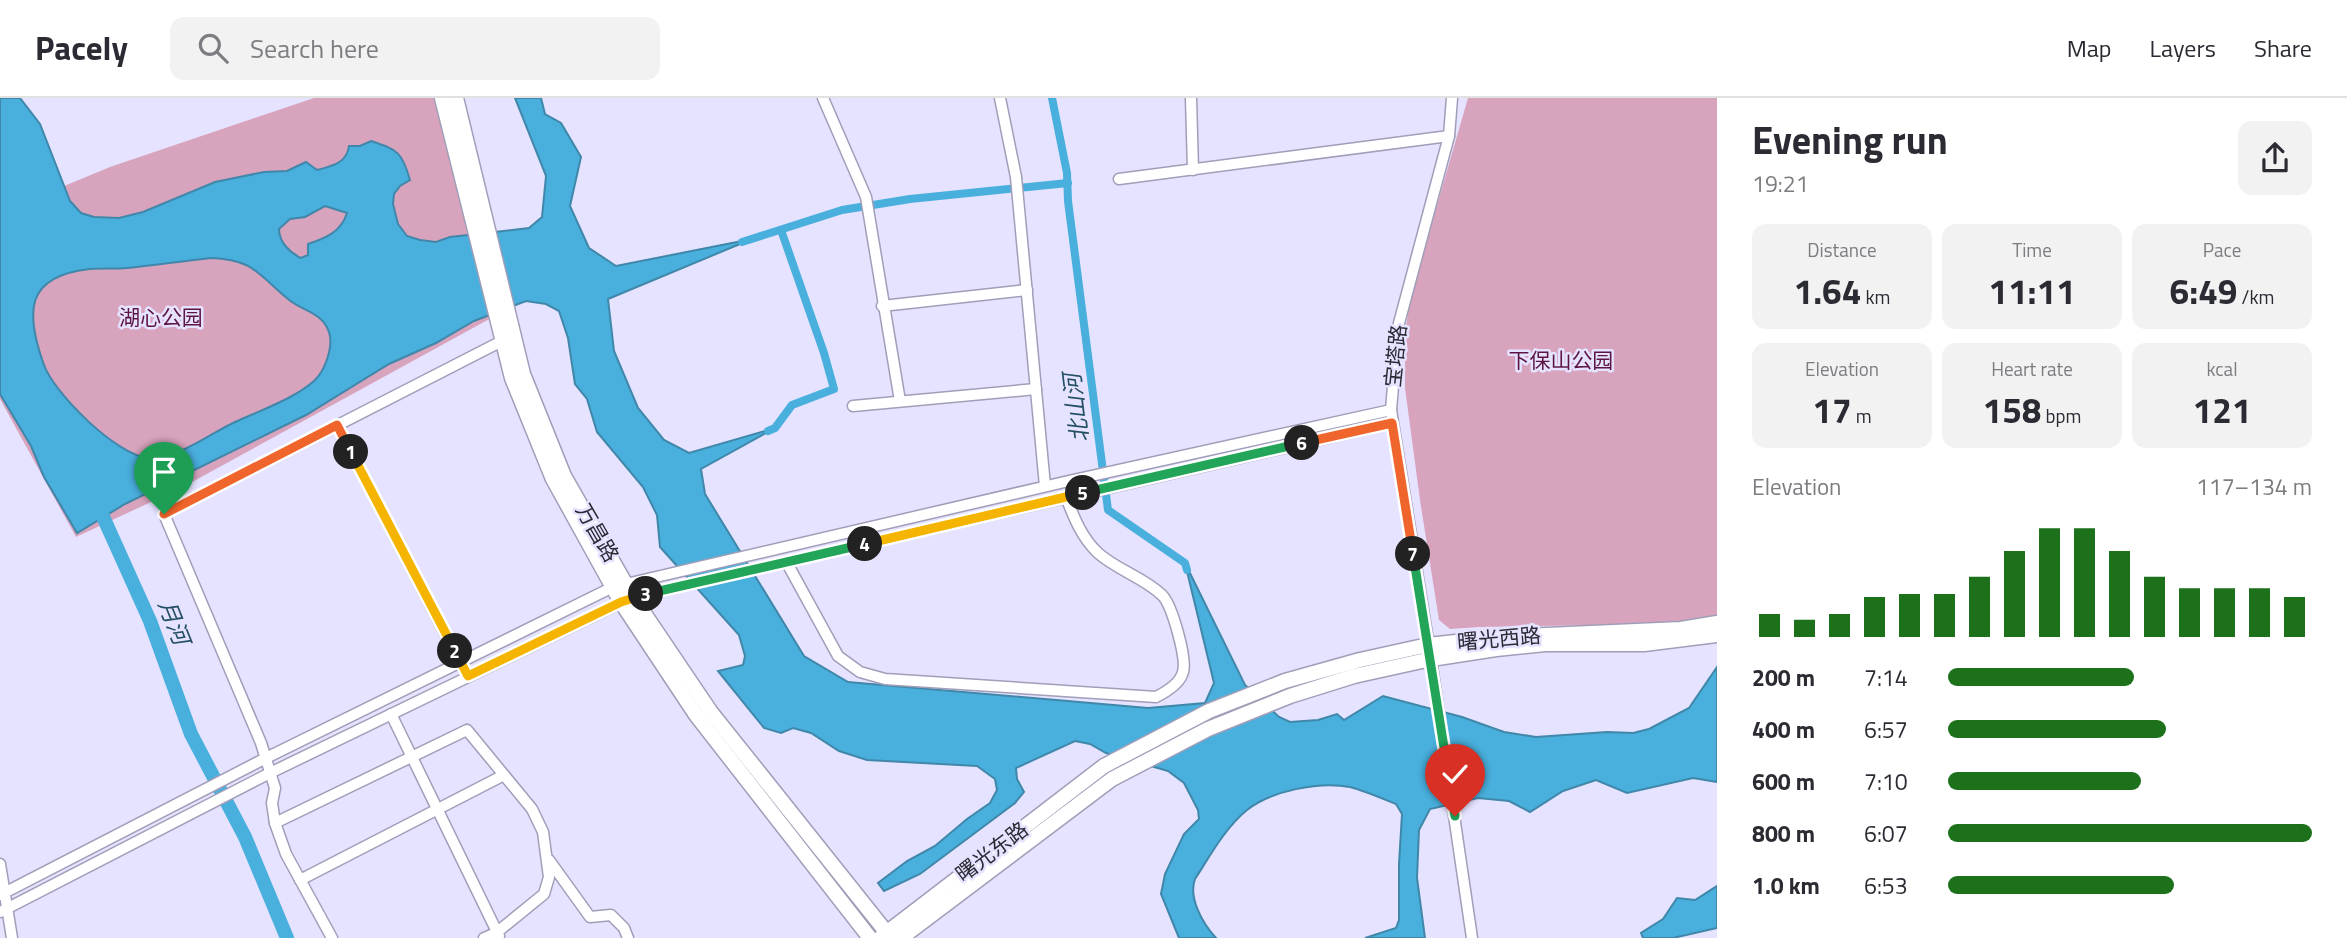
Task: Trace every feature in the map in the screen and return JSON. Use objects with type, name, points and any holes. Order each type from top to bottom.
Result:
[{"type":"main road","name":"万昌路","points":[[442,98],[481,232]]},
{"type":"main road","name":"万昌路","points":[[456,98],[512,378],[553,479],[620,585],[696,715],[870,938]]},
{"type":"main road","name":"万昌路","points":[[627,600],[886,936]]},
{"type":"main road","name":"曙光西路","points":[[1108,773],[1290,696],[1429,652],[1502,637],[1681,629],[1717,623]]},
{"type":"main road","name":"曙光西路","points":[[1108,773],[1209,711],[1285,681],[1360,660],[1545,644],[1644,644],[1717,635]]},
{"type":"main road","name":"曙光东路","points":[[886,936],[1108,773]]},
{"type":"main road","name":"曙光东路","points":[[901,938],[1108,773]]},
{"type":"street","points":[[823,98],[866,197],[900,401]]},
{"type":"street","points":[[1000,98],[1016,177],[1045,486]]},
{"type":"street","points":[[1191,98],[1193,170]]},
{"type":"street","name":"宝塔路","points":[[1452,98],[1449,136],[1398,327],[1391,410],[1472,938]]},
{"type":"street","points":[[1119,179],[1449,136]]},
{"type":"street","points":[[883,306],[1027,290]]},
{"type":"street","points":[[332,938],[286,854],[275,823],[272,803],[275,788],[266,758],[164,514],[337,425],[504,332]]},
{"type":"street","points":[[853,406],[1036,389]]},
{"type":"street","points":[[2,894],[266,758],[620,585],[1128,467],[1391,410]]},
{"type":"street","points":[[2,910],[270,773],[627,600],[1392,423]]},
{"type":"street","points":[[337,425],[468,676]]},
{"type":"street","points":[[787,563],[838,656],[860,672],[886,679],[1156,697],[1170,690],[1183,674],[1184,660],[1173,618],[1163,596],[1100,555],[1087,541],[1071,496]]},
{"type":"street","points":[[391,714],[498,935]]},
{"type":"street","points":[[275,823],[467,730],[532,809],[543,832],[549,877],[544,894],[498,935],[484,938]]},
{"type":"street","points":[[300,880],[504,775]]},
{"type":"street","points":[[547,858],[590,917],[611,915],[624,928],[628,938]]},
{"type":"street","points":[[0,864],[5,938]]},
{"type":"street","points":[[2,910],[12,938]]},
{"type":"green space","name":"湖心公园","points":[[314,98],[451,98],[504,311],[183,487],[76,537],[0,399],[0,256],[45,194],[110,167]]},
{"type":"green space","name":"下保山公园","points":[[1468,98],[1717,98],[1717,616],[1659,624],[1450,629],[1439,620],[1405,388],[1405,335],[1410,299]]},
{"type":"water","points":[[0,98],[20,98],[40,124],[70,201],[81,213],[94,217],[119,218],[143,212],[215,182],[264,172],[287,171],[306,162],[317,170],[342,160],[349,146],[360,146],[371,141],[398,153],[410,180],[394,194],[393,204],[398,224],[407,236],[436,242],[450,237],[529,228],[542,217],[546,176],[515,98],[541,98],[545,114],[561,123],[581,157],[570,206],[589,248],[616,266],[752,239],[608,299],[614,351],[638,408],[664,440],[689,453],[775,428],[701,469],[705,494],[804,656],[848,682],[1148,708],[1205,703],[1214,683],[1185,563],[1245,685],[1279,717],[1290,722],[1318,720],[1337,714],[1344,720],[1383,696],[1462,717],[1504,732],[1536,737],[1633,733],[1649,729],[1689,708],[1717,667],[1717,782],[1693,778],[1627,793],[1596,780],[1563,791],[1530,812],[1509,801],[1478,798],[1430,809],[1419,830],[1417,878],[1425,938],[1365,938],[1396,928],[1399,920],[1402,814],[1396,804],[1338,785],[1282,793],[1257,803],[1239,817],[1195,879],[1195,902],[1206,926],[1216,938],[1179,938],[1161,894],[1165,874],[1184,834],[1199,819],[1198,810],[1184,783],[1168,771],[1075,741],[1016,768],[1017,779],[1024,792],[1015,803],[920,874],[884,891],[878,883],[907,861],[935,846],[990,803],[997,790],[995,779],[977,766],[867,760],[839,751],[811,733],[793,728],[781,733],[764,728],[718,671],[743,665],[745,656],[739,635],[660,547],[657,515],[643,487],[597,432],[587,399],[575,384],[568,338],[559,311],[546,304],[526,301],[474,321],[436,343],[389,364],[306,415],[125,504],[77,533],[0,394]],"holes":[[[325,206],[347,213],[344,220],[332,233],[308,244],[308,255],[301,258],[286,246],[279,229],[290,219],[305,217]],[[211,258],[237,261],[246,265],[288,299],[318,317],[330,336],[327,360],[315,380],[277,404],[170,455],[148,458],[135,454],[104,435],[88,421],[50,377],[34,329],[36,300],[42,288],[69,273]]]},
{"type":"water","points":[[1717,886],[1717,928],[1673,938],[1643,938],[1641,933],[1663,919],[1677,898],[1695,900]]},
{"type":"waterway","name":"北山河","points":[[1052,98],[1067,173],[1068,201],[1108,510],[1185,563],[1187,570]]},
{"type":"waterway","points":[[742,242],[842,210],[910,199],[1068,183]]},
{"type":"waterway","points":[[768,431],[775,428],[792,405],[834,389],[781,230]]},
{"type":"waterway","name":"月河","points":[[96,501],[150,621],[191,734],[245,837],[287,938]]},
{"type":"route","points":[[164,514],[337,425],[468,676],[633,597],[1392,423],[1455,816]]}]
